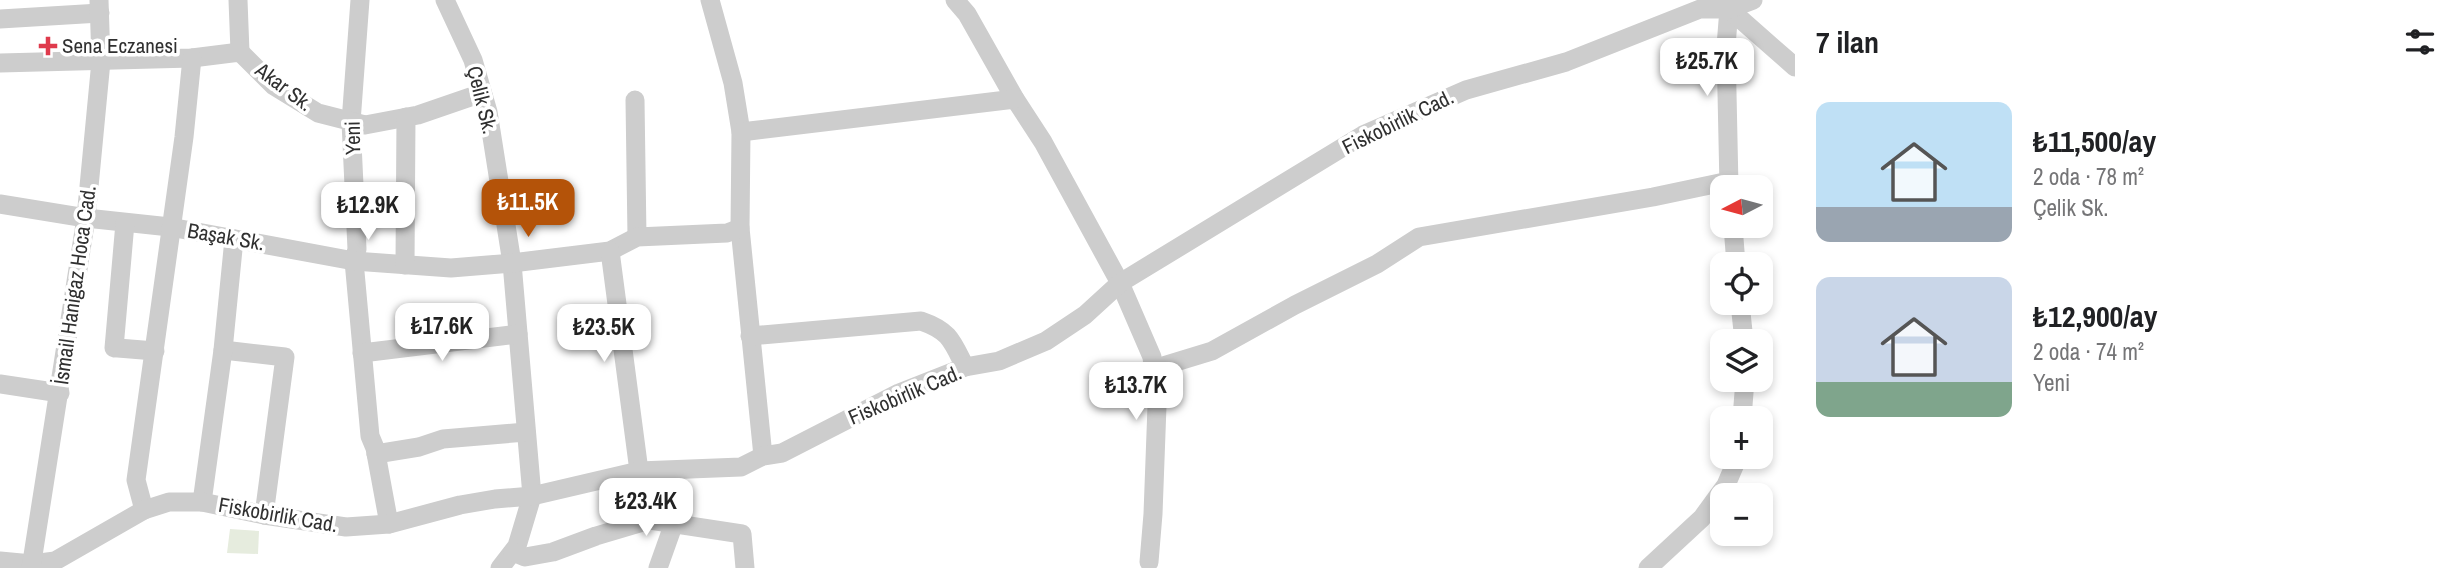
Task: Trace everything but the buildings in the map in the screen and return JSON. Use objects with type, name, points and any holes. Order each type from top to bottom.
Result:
[{"type":"street","points":[[238,0],[240,52]]},
{"type":"street","name":"Yeni","points":[[360,0],[351,122],[357,249],[354,261],[370,436],[389,524]]},
{"type":"street","name":"Çelik Sk.","points":[[445,0],[473,60],[488,113],[512,263],[532,496]]},
{"type":"street","points":[[710,0],[733,83],[741,132],[740,228],[763,456]]},
{"type":"street","points":[[955,0],[967,14],[1042,142],[1120,283],[1152,357],[1157,406],[1149,562]]},
{"type":"street","name":"Fiskobirlik Cad.","points":[[0,561],[32,566],[55,561],[144,510],[169,502],[202,502],[264,515],[346,527],[389,524],[495,499],[532,496],[639,471],[741,467],[763,456],[782,453],[899,393],[965,368],[999,361],[1046,341],[1085,315],[1120,283],[1363,135],[1466,90],[1566,62],[1700,9],[1729,9],[1753,0]]},
{"type":"street","points":[[0,19],[100,7]]},
{"type":"street","name":"İsmail Hanigaz Hoca Cad.","points":[[32,566],[86,218],[101,61],[100,7]]},
{"type":"street","points":[[1729,9],[1795,67]]},
{"type":"street","points":[[1729,9],[1726,46],[1729,175]]},
{"type":"street","name":"Akar Sk.","points":[[0,63],[192,58],[240,52],[274,86],[318,113],[365,125],[405,117],[482,93]]},
{"type":"street","points":[[144,510],[136,480],[184,137],[192,58]]},
{"type":"street","points":[[741,132],[1015,99]]},
{"type":"street","points":[[635,100],[637,237]]},
{"type":"street","points":[[405,117],[405,265]]},
{"type":"street","points":[[1153,369],[1212,351],[1377,264],[1419,237],[1710,187]]},
{"type":"street","name":"Başak Sk.","points":[[0,204],[86,218],[170,227],[354,261],[451,268],[610,251],[637,237],[727,233],[740,228]]},
{"type":"street","points":[[125,223],[116,348],[155,351]]},
{"type":"street","points":[[202,502],[223,350],[234,239]]},
{"type":"street","points":[[610,251],[639,471]]},
{"type":"street","points":[[750,336],[921,321],[941,328],[953,342],[965,368]]},
{"type":"street","points":[[362,353],[518,334]]},
{"type":"street","points":[[223,350],[285,357],[264,515]]},
{"type":"street","points":[[0,384],[60,393]]},
{"type":"street","points":[[376,454],[419,447],[443,439],[527,432]]},
{"type":"street","points":[[1648,568],[1702,519],[1726,485],[1733,469]]},
{"type":"street","points":[[500,568],[517,546],[532,496]]},
{"type":"street","points":[[513,552],[525,557],[552,552],[650,520],[742,534],[745,568]]},
{"type":"street","points":[[657,568],[674,523]]},
{"type":"shaded area","points":[[230,529],[259,531],[258,554],[227,553]]},
{"type":"place","name":"Sena Eczanesi","points":[[48,46]]}]
